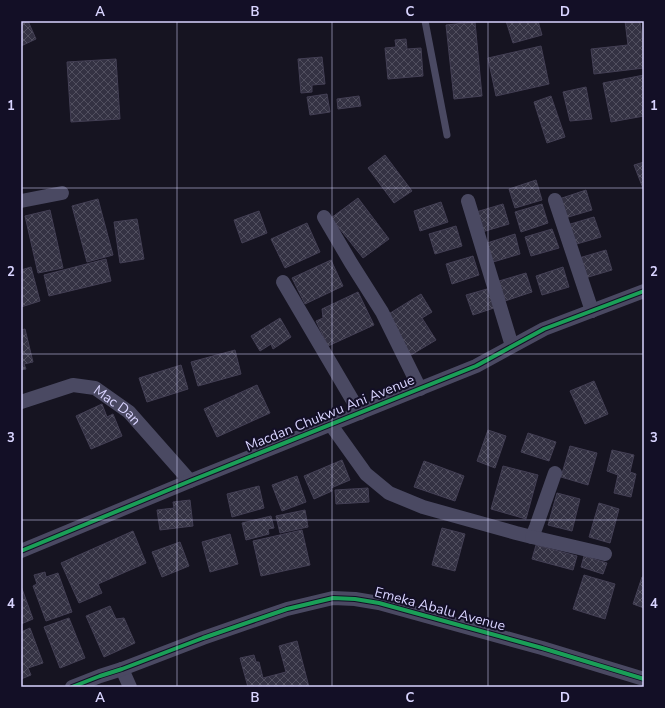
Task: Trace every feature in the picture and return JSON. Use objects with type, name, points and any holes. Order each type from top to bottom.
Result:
[{"type":"street","points":[[21,201],[62,193]]},
{"type":"street","points":[[555,200],[592,311]]},
{"type":"street","points":[[468,201],[512,346]]},
{"type":"street","points":[[324,217],[382,312],[420,389]]},
{"type":"street","points":[[283,282],[360,413]]},
{"type":"street","name":"Macdan Chukwu Ani Avenue","points":[[21,551],[476,366],[544,329],[644,291]]},
{"type":"street","name":"Mac Dan","points":[[21,402],[73,385],[95,388],[129,412],[190,481]]},
{"type":"street","points":[[331,425],[366,474],[389,493],[423,507],[516,533],[605,554]]},
{"type":"street","points":[[532,537],[555,473]]},
{"type":"street","name":"Emeka Abalu Avenue","points":[[72,687],[250,621],[287,609],[333,598],[355,599],[378,603],[542,648],[644,679]]},
{"type":"street","points":[[122,669],[130,687]]},
{"type":"lane","points":[[425,21],[447,135]]},
{"type":"building","points":[[21,21],[28,21],[36,39],[21,46]]},
{"type":"building","points":[[506,21],[538,21],[542,35],[513,43]]},
{"type":"building","points":[[625,21],[640,21],[644,68],[594,74],[591,49],[628,45]]},
{"type":"building","points":[[475,22],[482,96],[454,99],[446,25]]},
{"type":"building","points":[[406,39],[407,49],[421,48],[423,76],[388,79],[385,48],[396,47],[395,40]]},
{"type":"building","points":[[541,46],[549,84],[496,96],[488,58]]},
{"type":"building","points":[[322,57],[325,84],[312,85],[312,92],[301,93],[298,59]]},
{"type":"building","points":[[116,59],[120,119],[71,122],[67,62]]},
{"type":"building","points":[[644,75],[644,116],[611,122],[603,83]]},
{"type":"building","points":[[586,87],[592,119],[570,121],[563,92]]},
{"type":"building","points":[[327,94],[330,112],[310,115],[307,97]]},
{"type":"building","points":[[359,96],[361,106],[338,109],[337,99]]},
{"type":"building","points":[[551,96],[565,137],[547,143],[534,102]]},
{"type":"building","points":[[385,155],[412,191],[394,203],[368,168]]},
{"type":"building","points":[[644,162],[644,191],[634,165]]},
{"type":"building","points":[[536,180],[542,200],[515,208],[509,189]]},
{"type":"building","points":[[586,190],[592,210],[565,218],[559,199]]},
{"type":"building","points":[[358,198],[389,239],[363,258],[331,218]]},
{"type":"building","points":[[98,199],[113,255],[87,262],[72,206]]},
{"type":"building","points":[[441,202],[448,222],[420,231],[414,211]]},
{"type":"building","points":[[503,204],[509,224],[482,232],[476,212]]},
{"type":"building","points":[[542,204],[548,223],[521,232],[515,212]]},
{"type":"building","points":[[50,210],[63,268],[38,273],[25,216]]},
{"type":"building","points":[[259,211],[267,233],[242,243],[234,220]]},
{"type":"building","points":[[594,217],[601,237],[573,245],[567,225]]},
{"type":"building","points":[[137,219],[144,259],[120,263],[114,222]]},
{"type":"building","points":[[307,223],[320,252],[285,268],[271,239]]},
{"type":"building","points":[[456,226],[462,246],[435,254],[429,234]]},
{"type":"building","points":[[552,229],[559,248],[531,256],[525,237]]},
{"type":"building","points":[[515,234],[520,254],[493,262],[487,243]]},
{"type":"building","points":[[606,250],[612,270],[585,278],[579,258]]},
{"type":"building","points":[[473,256],[479,275],[452,284],[446,264]]},
{"type":"building","points":[[106,259],[111,281],[49,296],[44,275]]},
{"type":"building","points":[[331,260],[343,286],[305,304],[292,278]]},
{"type":"building","points":[[31,267],[40,301],[21,307],[21,270]]},
{"type":"building","points":[[563,267],[569,287],[542,295],[536,276]]},
{"type":"building","points":[[526,273],[532,292],[505,301],[499,281]]},
{"type":"building","points":[[494,287],[500,306],[473,315],[466,295]]},
{"type":"building","points":[[358,292],[374,325],[328,346],[316,321],[323,318],[322,309]]},
{"type":"building","points":[[421,294],[432,312],[422,318],[436,340],[411,355],[387,315]]},
{"type":"building","points":[[280,318],[291,337],[273,349],[271,344],[260,351],[251,336]]},
{"type":"building","points":[[25,329],[33,362],[24,364],[26,369],[21,370],[21,330]]},
{"type":"building","points":[[235,350],[241,374],[198,386],[191,362]]},
{"type":"building","points":[[181,365],[188,389],[147,402],[139,378]]},
{"type":"building","points":[[594,381],[608,414],[585,424],[570,391]]},
{"type":"building","points":[[257,385],[270,413],[217,437],[204,409]]},
{"type":"building","points":[[102,404],[107,417],[113,414],[122,436],[91,449],[76,416]]},
{"type":"building","points":[[488,430],[506,436],[495,468],[477,461]]},
{"type":"building","points":[[528,433],[556,442],[549,461],[521,452]]},
{"type":"building","points":[[570,446],[597,453],[588,485],[561,477]]},
{"type":"building","points":[[612,450],[634,455],[630,472],[636,474],[631,497],[614,493],[618,475],[607,471]]},
{"type":"building","points":[[342,460],[350,480],[331,488],[332,491],[314,499],[304,476]]},
{"type":"building","points":[[424,461],[464,476],[455,501],[414,487]]},
{"type":"building","points":[[503,466],[538,475],[526,519],[491,509]]},
{"type":"building","points":[[297,476],[306,502],[282,511],[272,485]]},
{"type":"building","points":[[259,486],[264,508],[232,517],[227,494]]},
{"type":"building","points":[[368,488],[369,502],[336,504],[335,490]]},
{"type":"building","points":[[557,493],[580,499],[572,531],[548,525]]},
{"type":"building","points":[[190,500],[193,526],[160,530],[157,510],[174,508],[173,502]]},
{"type":"building","points":[[599,503],[619,509],[610,543],[589,537]]},
{"type":"building","points":[[305,510],[308,527],[280,533],[276,516]]},
{"type":"building","points":[[271,516],[274,528],[268,529],[269,534],[246,540],[242,523]]},
{"type":"building","points":[[442,528],[465,534],[455,571],[432,565]]},
{"type":"building","points":[[302,530],[310,565],[261,576],[253,541]]},
{"type":"building","points":[[133,531],[146,563],[98,584],[102,593],[79,603],[61,563]]},
{"type":"building","points":[[230,534],[238,564],[210,572],[202,542]]},
{"type":"building","points":[[180,542],[189,566],[162,577],[152,552]]},
{"type":"building","points":[[536,545],[577,556],[573,570],[532,559]]},
{"type":"building","points":[[584,556],[607,563],[603,574],[581,567]]},
{"type":"building","points":[[45,572],[46,577],[58,573],[72,612],[46,621],[33,586],[37,584],[34,575]]},
{"type":"building","points":[[584,575],[615,584],[605,619],[573,609]]},
{"type":"building","points":[[642,577],[644,577],[644,608],[633,604]]},
{"type":"building","points":[[21,586],[33,619],[21,624]]},
{"type":"building","points":[[110,606],[116,619],[124,618],[135,643],[104,657],[86,616]]},
{"type":"building","points":[[69,618],[85,658],[60,668],[44,627]]},
{"type":"building","points":[[30,628],[43,663],[28,668],[31,675],[21,679],[21,632]]},
{"type":"building","points":[[297,641],[309,687],[248,687],[240,658],[254,655],[256,662],[259,662],[263,678],[286,672],[279,646]]},
{"type":"cycle path","points":[[21,551],[476,366],[544,329],[644,291]]},
{"type":"cycle path","points":[[72,687],[203,638],[287,609],[333,598],[355,599],[379,603],[542,648],[644,679]]}]
